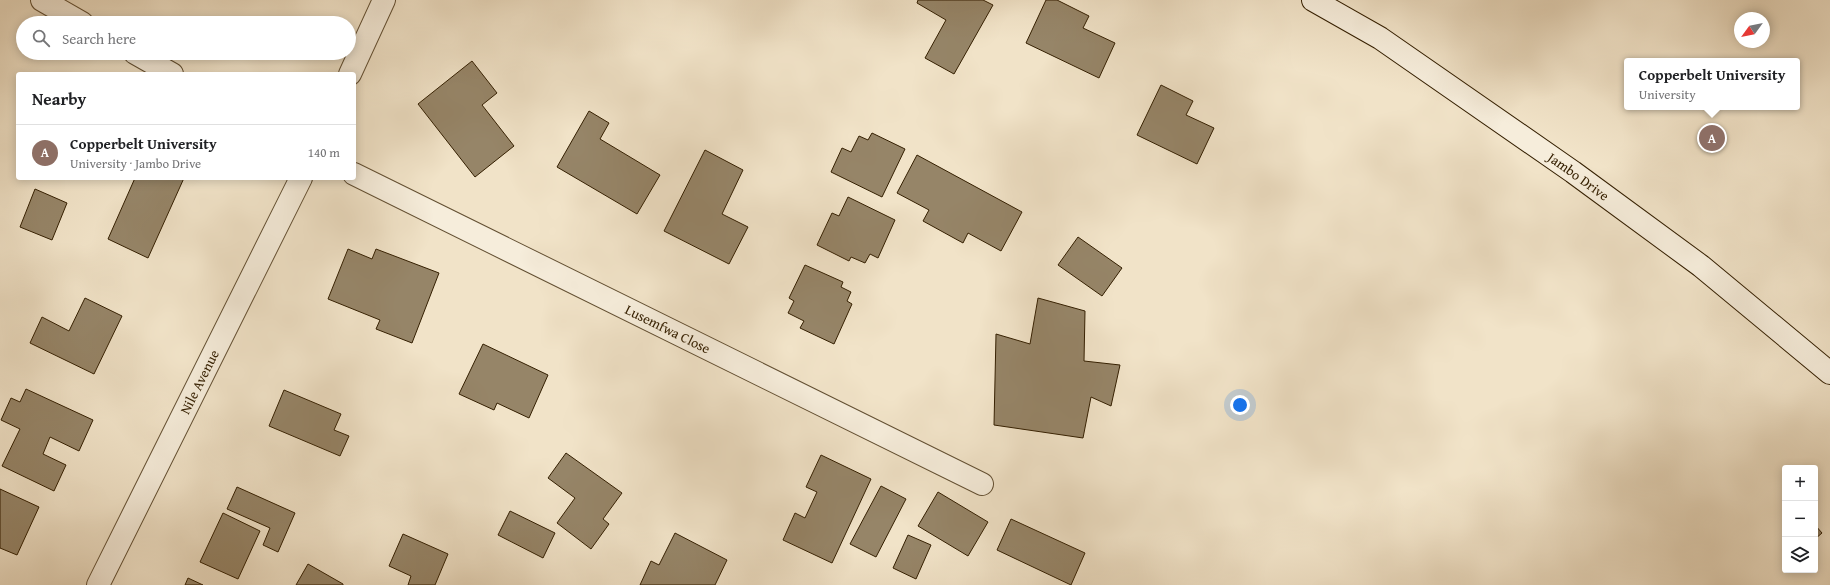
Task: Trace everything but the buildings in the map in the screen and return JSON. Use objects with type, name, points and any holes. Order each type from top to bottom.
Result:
[{"type":"street","points":[[42,0],[70,16]]},
{"type":"street","points":[[351,72],[384,0]]},
{"type":"street","name":"Jambo Drive","points":[[1313,0],[1380,38],[1573,172],[1702,266],[1830,373]]},
{"type":"street","points":[[147,60],[168,72]]},
{"type":"street","name":"Lusemfwa Close","points":[[356,175],[982,484]]},
{"type":"street","name":"Nile Avenue","points":[[98,585],[300,180]]},
{"type":"place","name":"Copperbelt University","points":[[1712,138]]}]
